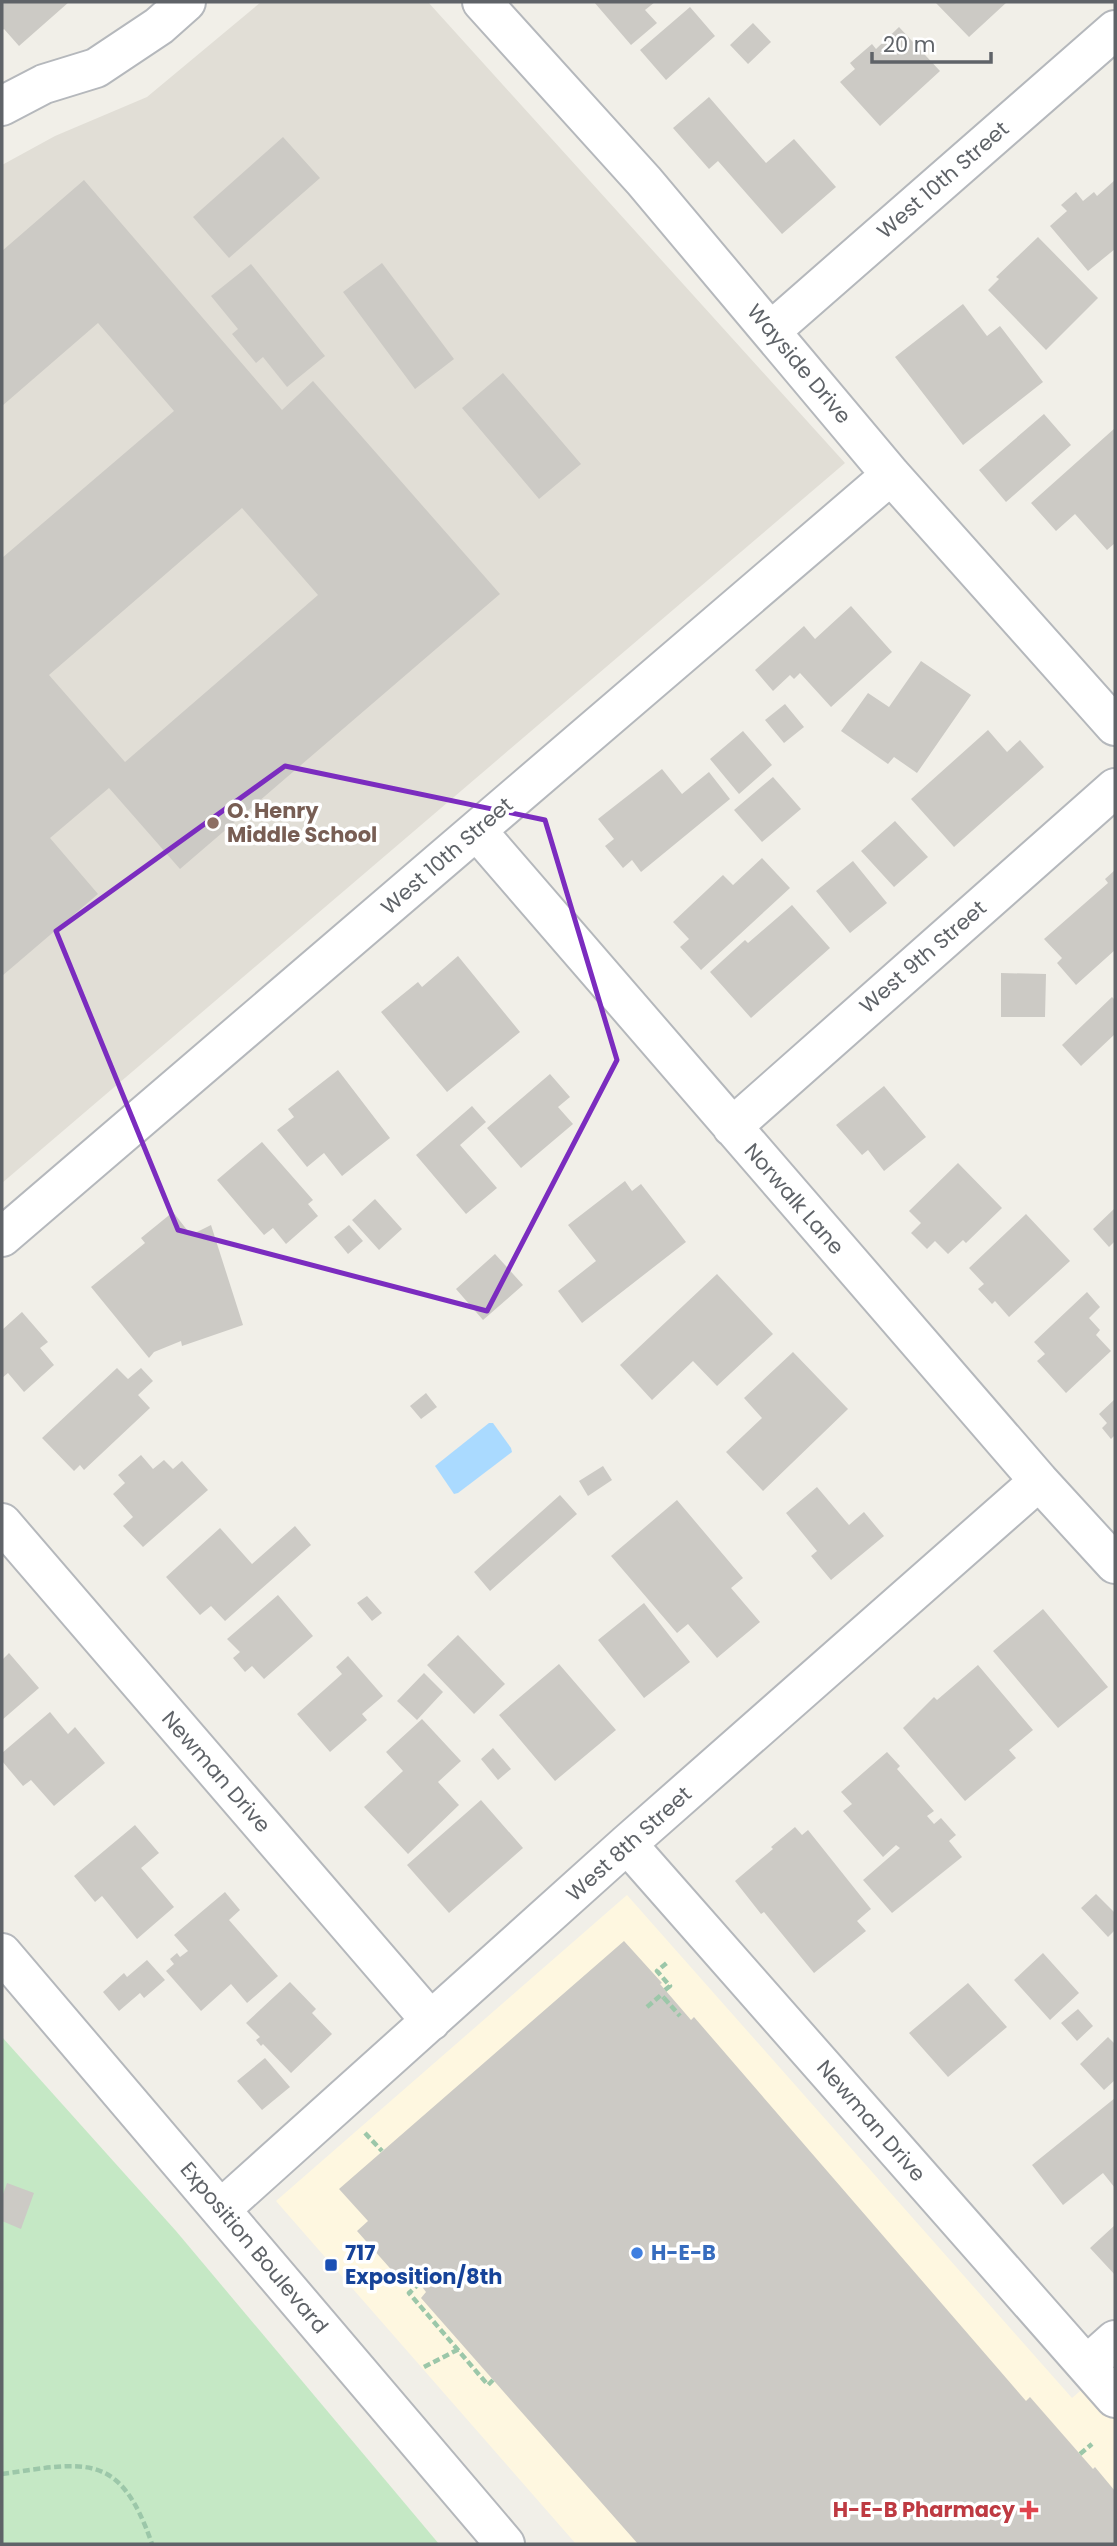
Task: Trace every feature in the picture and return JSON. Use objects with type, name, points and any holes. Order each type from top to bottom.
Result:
[{"type":"street","points":[[2,106],[44,84],[96,68],[159,26],[186,2]]},
{"type":"street","name":"Wayside Drive","points":[[482,2],[644,180],[891,475],[1115,726]]},
{"type":"street","name":"West 10th Street","points":[[771,331],[1115,30]]},
{"type":"street","name":"West 10th Street","points":[[2,1237],[891,475]]},
{"type":"street","name":"West 9th Street","points":[[732,1127],[1115,788]]},
{"type":"street","name":"Norwalk Lane","points":[[477,831],[1039,1481],[1114,1562]]},
{"type":"street","name":"West 8th Street","points":[[221,2209],[1039,1481]]},
{"type":"street","name":"Newman Drive","points":[[2,1523],[431,2021]]},
{"type":"street","name":"Newman Drive","points":[[628,1844],[1115,2398]]},
{"type":"street","name":"Exposition Boulevard","points":[[2,1953],[505,2544]]},
{"type":"street","points":[[1087,2365],[1115,2340]]},
{"type":"path","points":[[665,1990],[670,1986],[657,1971],[669,1961]]},
{"type":"path","points":[[647,2007],[661,1995],[680,2016]]},
{"type":"path","points":[[365,2133],[382,2151]]},
{"type":"path","points":[[420,2283],[409,2293],[488,2385],[493,2380]]},
{"type":"path","points":[[424,2367],[458,2349]]},
{"type":"path","points":[[1080,2454],[1092,2444]]},
{"type":"path","points":[[2,2474],[69,2464],[97,2469],[115,2479],[127,2491],[142,2516],[152,2544]]},
{"type":"highlighted area","points":[[285,766],[545,820],[617,1060],[487,1311],[178,1230],[56,931]]},
{"type":"shaded area","name":"O. Henry Middle School","points":[[261,2],[428,2],[845,463],[2,1183],[2,165],[55,136],[147,97]]},
{"type":"shaded area","name":"H-E-B","points":[[627,1895],[1072,2398],[1115,2361],[1115,2544],[576,2544],[276,2201]]},
{"type":"green space","points":[[2,2037],[176,2231],[439,2544],[2,2544]]},
{"type":"water","points":[[489,1423],[493,1423],[512,1452],[454,1494],[435,1466]]},
{"type":"building","points":[[2,2],[69,2],[19,46],[2,30]]},
{"type":"building","points":[[594,2],[655,2],[645,10],[657,23],[631,45]]},
{"type":"building","points":[[935,2],[1007,2],[969,37]]},
{"type":"building","points":[[690,7],[715,36],[666,80],[640,50]]},
{"type":"building","points":[[753,23],[771,42],[748,64],[730,45]]},
{"type":"building","points":[[899,27],[940,71],[880,126],[840,82],[855,69],[850,63],[872,44],[876,49]]},
{"type":"building","points":[[709,97],[766,163],[794,139],[836,187],[782,234],[718,161],[709,169],[673,128]]},
{"type":"building","points":[[283,137],[320,178],[229,258],[193,217]]},
{"type":"building","points":[[84,180],[282,410],[313,381],[500,594],[180,869],[109,788],[50,838],[98,894],[2,976],[2,558],[174,411],[98,323],[2,406],[2,251]],"holes":[[[242,508],[318,595],[125,762],[49,675]]]},
{"type":"building","points":[[1115,180],[1115,249],[1088,271],[1050,226],[1067,211],[1061,205],[1076,192],[1083,201],[1094,192],[1097,196]]},
{"type":"building","points":[[1038,237],[1098,298],[1046,350],[988,290],[999,279],[996,277]]},
{"type":"building","points":[[382,263],[454,359],[415,389],[343,292]]},
{"type":"building","points":[[251,264],[325,356],[287,387],[263,357],[256,363],[232,334],[238,329],[211,296]]},
{"type":"building","points":[[963,304],[987,336],[1000,326],[1043,382],[963,445],[895,357]]},
{"type":"building","points":[[503,373],[581,464],[539,499],[462,408]]},
{"type":"building","points":[[1044,414],[1071,445],[1006,502],[979,470]]},
{"type":"building","points":[[1115,428],[1115,543],[1107,550],[1075,514],[1056,531],[1031,503]]},
{"type":"building","points":[[851,606],[892,652],[831,707],[800,673],[794,679],[790,675],[773,691],[755,670],[804,626],[815,639]]},
{"type":"building","points":[[921,661],[971,695],[917,773],[894,757],[888,764],[841,731],[868,693],[889,707]]},
{"type":"building","points":[[785,704],[804,727],[784,743],[765,720]]},
{"type":"building","points":[[988,730],[1007,752],[1020,740],[1044,767],[954,847],[911,799]]},
{"type":"building","points":[[743,731],[772,765],[739,794],[710,759]]},
{"type":"building","points":[[662,769],[682,794],[709,772],[730,799],[641,872],[632,860],[623,868],[605,846],[614,839],[598,819]]},
{"type":"building","points":[[773,777],[801,809],[762,842],[734,810]]},
{"type":"building","points":[[895,821],[928,857],[894,887],[861,851]]},
{"type":"building","points":[[762,858],[790,888],[701,970],[680,947],[689,939],[673,922],[723,875],[733,885]]},
{"type":"building","points":[[853,861],[887,903],[850,933],[816,891]]},
{"type":"building","points":[[1115,870],[1115,950],[1076,985],[1057,963],[1062,958],[1044,939],[1108,883],[1105,879]]},
{"type":"building","points":[[792,905],[830,948],[751,1018],[710,972],[745,940],[748,943]]},
{"type":"building","points":[[458,956],[520,1032],[447,1092],[381,1012],[418,982],[422,987]]},
{"type":"building","points":[[1001,973],[1046,974],[1045,1017],[1001,1017]]},
{"type":"building","points":[[1112,997],[1115,1000],[1115,1034],[1081,1066],[1062,1045]]},
{"type":"building","points":[[338,1070],[390,1138],[342,1176],[324,1153],[307,1167],[277,1130],[294,1117],[288,1109]]},
{"type":"building","points":[[550,1074],[570,1097],[558,1107],[573,1124],[521,1168],[487,1128]]},
{"type":"building","points":[[884,1086],[926,1137],[884,1171],[868,1150],[862,1155],[836,1125]]},
{"type":"building","points":[[472,1106],[486,1122],[460,1145],[497,1188],[466,1214],[416,1155]]},
{"type":"building","points":[[262,1142],[313,1200],[308,1204],[318,1216],[286,1244],[273,1228],[264,1235],[217,1180]]},
{"type":"building","points":[[958,1163],[1002,1208],[966,1243],[963,1240],[948,1254],[935,1241],[927,1249],[911,1233],[921,1223],[909,1211]]},
{"type":"building","points":[[625,1181],[632,1191],[641,1184],[686,1242],[582,1323],[558,1291],[596,1261],[568,1225]]},
{"type":"building","points":[[375,1199],[402,1229],[379,1250],[352,1220]]},
{"type":"building","points":[[1115,1208],[1115,1241],[1109,1247],[1093,1229]]},
{"type":"building","points":[[173,1212],[191,1235],[211,1225],[243,1325],[182,1346],[181,1341],[154,1352],[149,1358],[91,1287],[145,1243],[141,1238]]},
{"type":"building","points":[[1026,1214],[1070,1261],[1009,1317],[995,1301],[992,1304],[978,1289],[984,1284],[969,1268]]},
{"type":"building","points":[[349,1225],[363,1241],[348,1254],[334,1237]]},
{"type":"building","points":[[495,1254],[523,1285],[483,1320],[456,1289]]},
{"type":"building","points":[[717,1274],[773,1334],[717,1386],[693,1361],[652,1400],[620,1365]]},
{"type":"building","points":[[1087,1292],[1100,1307],[1089,1318],[1100,1330],[1096,1335],[1111,1351],[1066,1393],[1037,1361],[1045,1354],[1034,1342]]},
{"type":"building","points":[[22,1312],[48,1342],[40,1348],[54,1365],[24,1392],[8,1373],[2,1378],[2,1330]]},
{"type":"building","points":[[793,1352],[848,1409],[763,1491],[726,1452],[762,1418],[744,1398]]},
{"type":"building","points":[[117,1368],[128,1379],[141,1368],[153,1381],[138,1395],[150,1408],[84,1470],[80,1465],[74,1471],[42,1438]]},
{"type":"building","points":[[426,1393],[437,1407],[421,1419],[410,1406]]},
{"type":"building","points":[[1115,1399],[1115,1435],[1111,1439],[1102,1428],[1107,1423],[1099,1414]]},
{"type":"building","points":[[141,1455],[153,1469],[164,1460],[173,1469],[182,1461],[208,1490],[143,1547],[123,1526],[133,1517],[113,1494],[125,1483],[118,1475]]},
{"type":"building","points":[[603,1466],[612,1480],[588,1496],[579,1481]]},
{"type":"building","points":[[817,1487],[849,1525],[864,1512],[884,1536],[831,1580],[811,1556],[817,1551],[786,1513]]},
{"type":"building","points":[[560,1495],[577,1514],[490,1591],[474,1572]]},
{"type":"building","points":[[677,1500],[743,1578],[731,1588],[760,1622],[717,1658],[688,1624],[677,1633],[611,1556]]},
{"type":"building","points":[[295,1526],[311,1545],[225,1621],[211,1606],[200,1615],[166,1577],[220,1528],[252,1564]]},
{"type":"building","points":[[278,1595],[313,1636],[264,1679],[252,1666],[245,1672],[233,1658],[240,1652],[227,1639]]},
{"type":"building","points":[[367,1596],[382,1613],[372,1621],[357,1603]]},
{"type":"building","points":[[644,1603],[690,1662],[644,1698],[598,1640]]},
{"type":"building","points":[[1043,1609],[1108,1687],[1058,1728],[993,1651]]},
{"type":"building","points":[[458,1635],[505,1684],[474,1714],[427,1665]]},
{"type":"building","points":[[9,1653],[39,1688],[2,1720],[2,1660]]},
{"type":"building","points":[[348,1656],[383,1696],[362,1714],[367,1720],[330,1752],[297,1714],[342,1674],[336,1667]]},
{"type":"building","points":[[559,1664],[616,1730],[555,1781],[499,1715]]},
{"type":"building","points":[[978,1665],[1033,1730],[1009,1750],[1016,1758],[965,1801],[903,1728],[934,1697],[937,1700]]},
{"type":"building","points":[[424,1673],[443,1692],[417,1720],[397,1701]]},
{"type":"building","points":[[50,1712],[68,1734],[75,1727],[105,1763],[54,1806],[31,1780],[23,1786],[2,1761],[2,1753]]},
{"type":"building","points":[[422,1719],[461,1761],[438,1782],[459,1805],[408,1854],[364,1807],[403,1771],[386,1752]]},
{"type":"building","points":[[493,1748],[511,1769],[498,1780],[481,1759]]},
{"type":"building","points":[[887,1752],[900,1766],[897,1769],[934,1811],[927,1816],[934,1824],[941,1818],[956,1835],[949,1841],[962,1857],[892,1913],[863,1880],[900,1848],[896,1845],[883,1857],[843,1811],[852,1804],[841,1792]]},
{"type":"building","points":[[481,1800],[523,1848],[449,1913],[407,1865]]},
{"type":"building","points":[[135,1825],[159,1853],[141,1868],[174,1907],[137,1939],[102,1896],[95,1902],[74,1876]]},
{"type":"building","points":[[795,1827],[802,1835],[808,1830],[871,1909],[857,1921],[866,1931],[814,1973],[735,1881]]},
{"type":"building","points":[[225,1892],[240,1910],[229,1920],[278,1976],[247,2003],[231,1984],[201,2011],[166,1971],[174,1964],[170,1959],[177,1953],[180,1957],[188,1951],[174,1935]]},
{"type":"building","points":[[1096,1894],[1115,1913],[1115,1930],[1108,1937],[1081,1908]]},
{"type":"building","name":"H-E-B","points":[[624,1941],[691,2020],[694,2017],[1026,2401],[1030,2397],[1115,2491],[1115,2544],[638,2544],[421,2298],[426,2292],[413,2275],[404,2284],[357,2231],[368,2221],[339,2189]]},
{"type":"building","points":[[1043,1953],[1079,1993],[1050,2020],[1014,1980]]},
{"type":"building","points":[[147,1960],[165,1980],[144,1998],[140,1993],[119,2011],[103,1992],[124,1973],[127,1977]]},
{"type":"building","points":[[290,1982],[316,2009],[312,2013],[332,2034],[291,2073],[263,2044],[261,2046],[256,2040],[260,2037],[246,2023]]},
{"type":"building","points":[[968,1983],[1007,2027],[948,2077],[909,2033]]},
{"type":"building","points":[[1078,2009],[1093,2026],[1077,2041],[1061,2023]]},
{"type":"building","points":[[1108,2037],[1115,2044],[1115,2080],[1104,2090],[1080,2064]]},
{"type":"building","points":[[265,2058],[290,2087],[262,2110],[237,2081]]},
{"type":"building","points":[[1115,2098],[1115,2188],[1103,2173],[1063,2205],[1032,2165]]},
{"type":"building","points":[[7,2183],[34,2193],[21,2229],[2,2221],[2,2197]]},
{"type":"building","points":[[1115,2225],[1115,2275],[1090,2248]]},
{"type":"place","name":"O. Henry Middle School","points":[[213,823]]},
{"type":"place","name":"H-E-B","points":[[637,2253]]},
{"type":"place","name":"717 Exposition/8th","points":[[331,2265]]},
{"type":"place","name":"H-E-B Pharmacy","points":[[1029,2510]]}]
